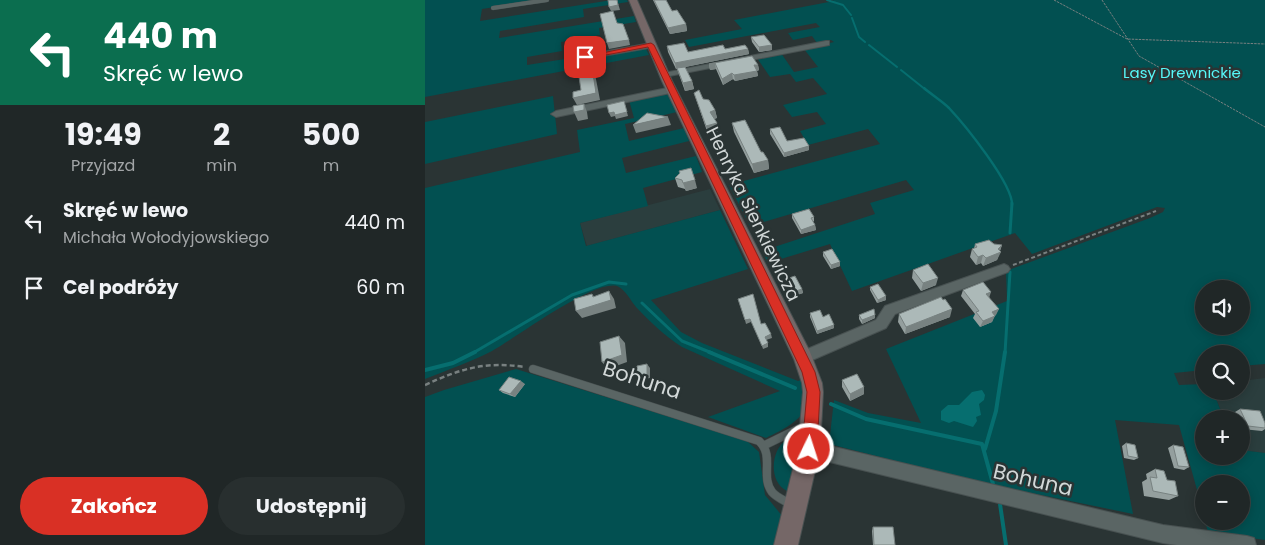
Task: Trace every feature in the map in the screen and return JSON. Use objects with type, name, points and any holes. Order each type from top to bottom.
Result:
[{"type":"street","name":"Henryka Sienkiewicza","points":[[633,0],[671,90],[803,358],[812,383],[809,449],[786,545]]},
{"type":"street","points":[[665,75],[826,43]]},
{"type":"street","points":[[569,60],[651,45]]},
{"type":"street","points":[[556,114],[671,90]]},
{"type":"street","points":[[803,358],[881,324],[890,310],[1004,269]]},
{"type":"street","name":"Bohuna","points":[[809,449],[831,453],[1164,540],[1247,545]]},
{"type":"lane","points":[[493,8],[547,0]]},
{"type":"lane","name":"Bohuna","points":[[533,369],[759,441],[765,446]]},
{"type":"lane","points":[[796,506],[780,498],[771,490],[766,476],[768,451],[765,446],[811,423]]},
{"type":"path","points":[[1054,0],[1127,39],[1265,44]]},
{"type":"path","points":[[1102,0],[1139,56],[1265,127]]},
{"type":"path","points":[[1004,269],[1156,211]]},
{"type":"path","points":[[425,385],[457,370],[480,364],[503,363],[533,369]]},
{"type":"shaded area","points":[[710,189],[720,210],[587,246],[580,223]]},
{"type":"shaded area","points":[[1265,378],[1265,453],[1250,451],[1250,410],[1220,410],[1217,400],[1250,400],[1250,380]]},
{"type":"shaded area","points":[[982,390],[985,395],[984,400],[979,404],[981,415],[976,417],[977,421],[973,427],[954,421],[949,423],[941,420],[941,411],[948,405],[959,405],[972,392]]},
{"type":"green space","points":[[425,0],[540,0],[482,9],[480,21],[612,0],[627,0],[628,2],[583,9],[584,17],[500,31],[499,38],[634,16],[636,22],[599,28],[600,35],[561,42],[562,51],[527,57],[527,65],[565,59],[566,62],[640,48],[646,49],[649,55],[425,97]]},
{"type":"green space","name":"Lasy Drewnickie","points":[[831,0],[1265,0],[1265,364],[1250,365],[1250,345],[1195,345],[1195,371],[1174,373],[1179,385],[1195,384],[1195,400],[1217,400],[1220,410],[1195,410],[1195,465],[1250,465],[1250,451],[1265,453],[1265,540],[1208,532],[1207,530],[1250,530],[1250,475],[1195,475],[1195,483],[1179,425],[1115,420],[1133,514],[979,482],[829,444],[834,400],[868,413],[921,423],[886,349],[1007,301],[1006,271],[1150,218],[1163,212],[1165,208],[1157,207],[1032,254],[1015,233],[852,291],[830,244],[768,263],[762,251],[875,214],[870,203],[914,190],[906,180],[750,226],[729,185],[880,144],[868,129],[808,145],[800,131],[826,124],[817,112],[792,117],[783,105],[827,94],[813,78],[796,82],[790,74],[770,77],[757,58],[781,53],[794,72],[818,67],[804,49],[834,42],[831,40],[817,43],[812,36],[793,40],[788,33],[820,27],[816,23],[689,47],[685,40],[742,29],[734,20],[834,1]]},
{"type":"green space","points":[[661,94],[669,95],[677,112],[625,124],[629,141],[684,128],[689,141],[622,158],[626,173],[696,156],[702,172],[643,188],[648,206],[580,223],[586,246],[720,210],[748,269],[651,300],[681,332],[702,343],[798,381],[801,380],[809,403],[801,415],[785,428],[766,438],[708,417],[780,391],[682,347],[647,318],[622,289],[609,286],[594,290],[556,310],[492,351],[425,379],[425,188],[580,152],[577,130],[634,118],[629,100]]},
{"type":"green space","points":[[553,96],[557,134],[425,164],[425,122]]},
{"type":"green space","points":[[516,369],[747,441],[759,452],[765,495],[783,517],[778,545],[425,545],[425,397]]},
{"type":"green space","points":[[797,439],[800,444],[793,489],[787,491],[781,487],[774,474],[775,458],[777,451],[786,440]]},
{"type":"building","points":[[608,0],[617,0],[618,5],[609,7]]},
{"type":"building","points":[[654,0],[666,0],[672,11],[677,10],[686,24],[668,28]]},
{"type":"building","points":[[613,11],[617,23],[623,24],[629,40],[607,43],[600,14]]},
{"type":"building","points":[[764,35],[772,45],[759,47],[751,37]]},
{"type":"building","points":[[684,43],[688,52],[723,45],[725,49],[745,45],[748,49],[675,63],[667,46]]},
{"type":"building","points":[[752,56],[758,65],[754,65],[757,71],[734,75],[732,73],[722,79],[715,63],[709,64]]},
{"type":"building","points":[[592,67],[596,93],[573,98],[573,92],[581,90],[578,70]]},
{"type":"building","points":[[685,67],[692,81],[683,83],[677,68]]},
{"type":"building","points":[[699,90],[703,99],[709,100],[715,110],[710,112],[717,123],[706,126],[694,93]]},
{"type":"building","points":[[624,101],[627,112],[615,115],[614,112],[609,113],[607,105]]},
{"type":"building","points":[[584,104],[584,110],[574,112],[573,106]]},
{"type":"building","points":[[647,113],[668,117],[633,125]]},
{"type":"building","points":[[745,120],[761,152],[763,152],[768,160],[752,164],[732,123]]},
{"type":"building","points":[[780,127],[787,141],[804,138],[809,146],[784,153],[770,129]]},
{"type":"building","points":[[691,168],[695,180],[683,183],[682,180],[675,178],[680,173],[679,171]]},
{"type":"building","points":[[809,209],[814,217],[811,218],[815,225],[801,230],[792,214]]},
{"type":"building","points":[[989,240],[994,244],[1002,245],[998,249],[1001,252],[986,258],[983,255],[978,257],[972,249],[977,247],[975,244]]},
{"type":"building","points":[[832,249],[840,262],[831,265],[823,252]]},
{"type":"building","points":[[928,264],[938,278],[923,283],[913,270]]},
{"type":"building","points":[[795,276],[802,289],[793,292],[786,279]]},
{"type":"building","points":[[983,282],[991,292],[986,294],[999,309],[992,312],[995,316],[983,321],[976,312],[979,311],[963,290]]},
{"type":"building","points":[[878,284],[886,296],[878,300],[870,287]]},
{"type":"building","points":[[609,291],[611,300],[576,311],[574,299],[592,294],[593,297]]},
{"type":"building","points":[[753,294],[761,324],[765,323],[771,334],[765,337],[768,343],[762,346],[750,319],[745,320],[738,299]]},
{"type":"building","points":[[941,297],[943,300],[945,299],[952,309],[906,327],[899,314]]},
{"type":"building","points":[[874,309],[875,315],[862,320],[859,315]]},
{"type":"building","points":[[820,310],[823,317],[829,314],[834,325],[817,331],[810,313]]},
{"type":"building","points":[[619,336],[622,355],[602,362],[600,342]]},
{"type":"building","points":[[647,364],[647,375],[637,377],[637,366]]},
{"type":"building","points":[[857,374],[864,387],[850,394],[842,380]]},
{"type":"building","points":[[509,377],[521,381],[510,394],[499,390]]},
{"type":"building","points":[[1250,410],[1260,411],[1265,428],[1250,426]]},
{"type":"building","points":[[1126,443],[1135,445],[1138,458],[1128,456]]},
{"type":"building","points":[[1173,445],[1183,447],[1189,467],[1178,466]]},
{"type":"building","points":[[1155,469],[1164,471],[1167,480],[1175,481],[1178,496],[1153,491],[1150,477],[1157,478]]},
{"type":"building","points":[[873,527],[893,527],[895,545],[874,545]]},
{"type":"waterway","points":[[827,0],[843,5],[851,15]]},
{"type":"waterway","points":[[852,18],[859,37],[865,42]]},
{"type":"waterway","points":[[869,45],[897,67]]},
{"type":"waterway","points":[[901,70],[926,90]]},
{"type":"waterway","points":[[924,88],[949,108],[976,140],[1005,183],[1012,204]]},
{"type":"waterway","points":[[1010,233],[1012,204]]},
{"type":"waterway","points":[[1005,353],[1010,272]]},
{"type":"waterway","points":[[473,353],[572,295],[609,282],[626,284]]},
{"type":"waterway","points":[[642,303],[682,341],[712,353]]},
{"type":"waterway","points":[[709,352],[795,388]]},
{"type":"waterway","points":[[985,449],[996,411],[1005,352]]},
{"type":"waterway","points":[[425,370],[453,363],[473,353]]},
{"type":"waterway","points":[[831,404],[866,419],[982,444],[993,484]]},
{"type":"waterway","points":[[1000,504],[1006,545]]},
{"type":"route","points":[[585,57],[651,45],[809,372],[813,392],[809,449]]}]
